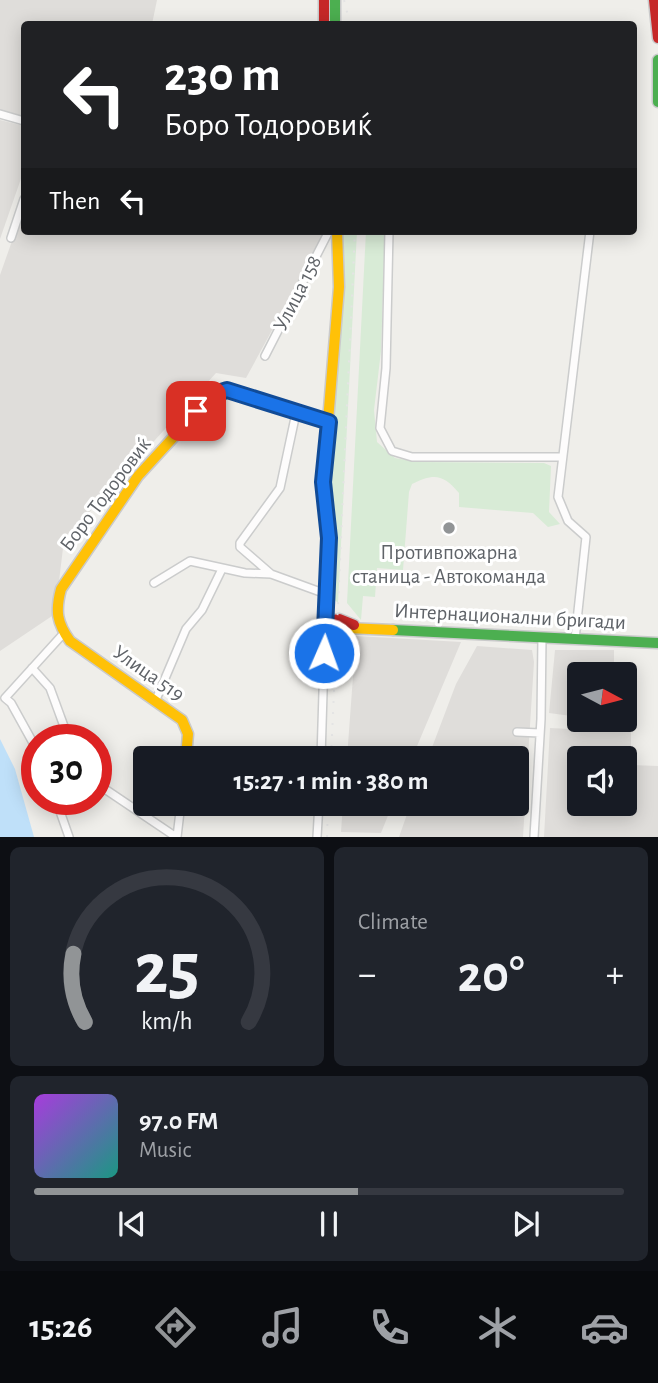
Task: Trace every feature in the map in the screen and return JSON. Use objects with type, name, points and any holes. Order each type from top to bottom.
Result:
[{"type":"street","points":[[324,0],[324,21]]},
{"type":"street","points":[[335,0],[335,21]]},
{"type":"street","points":[[649,0],[656,20]]},
{"type":"street","points":[[654,0],[658,38]]},
{"type":"street","points":[[658,60],[658,102]]},
{"type":"street","points":[[0,114],[21,120]]},
{"type":"street","points":[[11,238],[21,208]]},
{"type":"street","name":"Улица 158","points":[[264,356],[327,235]]},
{"type":"street","points":[[321,746],[329,538],[323,482],[339,287],[337,235]]},
{"type":"street","points":[[389,235],[386,368],[380,428],[386,444],[400,455],[412,457],[562,457]]},
{"type":"street","points":[[575,639],[586,537],[568,521],[558,497],[590,235]]},
{"type":"street","name":"Боро Тодоровиќ","points":[[64,633],[56,617],[61,589],[138,477],[212,395],[227,390],[329,422]]},
{"type":"street","points":[[271,574],[240,547],[240,543],[280,488],[296,412]]},
{"type":"street","points":[[153,583],[190,561],[222,569],[271,574],[326,594]]},
{"type":"street","points":[[155,702],[186,629],[202,610],[222,569]]},
{"type":"street","points":[[325,625],[339,619],[331,612],[326,594]]},
{"type":"street","name":"Интернационални бригади","points":[[339,619],[361,628]]},
{"type":"street","name":"Интернационални бригади","points":[[325,625],[658,643]]},
{"type":"street","points":[[23,724],[11,703],[5,698],[64,633]]},
{"type":"street","name":"Улица 519","points":[[64,633],[70,641],[186,727],[186,746]]},
{"type":"street","points":[[534,837],[540,733],[541,637]]},
{"type":"street","points":[[32,668],[50,688],[63,724]]},
{"type":"street","points":[[517,732],[540,733]]},
{"type":"street","points":[[112,794],[177,837],[179,816]]},
{"type":"street","points":[[61,815],[69,837]]},
{"type":"street","points":[[317,837],[318,816]]},
{"type":"shaded area","points":[[0,0],[157,0],[153,21],[21,21],[21,118],[0,112]]},
{"type":"shaded area","points":[[0,120],[21,125],[21,179],[0,239]]},
{"type":"shaded area","points":[[21,216],[21,235],[324,235],[246,378],[216,373],[64,540],[55,614],[0,651],[0,275]]},
{"type":"shaded area","points":[[356,636],[461,642],[417,746],[348,746]]},
{"type":"shaded area","points":[[477,646],[532,650],[534,662],[529,746],[433,746],[456,684]]},
{"type":"shaded area","points":[[555,650],[614,650],[614,662],[567,662],[567,715],[549,713]]},
{"type":"shaded area","points":[[550,728],[567,729],[567,732],[631,732],[631,746],[567,746],[567,816],[637,816],[637,765],[658,766],[658,837],[544,837]]},
{"type":"shaded area","points":[[342,816],[388,816],[381,833],[341,832]]},
{"type":"shaded area","points":[[406,816],[524,816],[523,837],[399,837]]},
{"type":"green space","points":[[339,235],[357,235],[338,603],[328,594],[326,491]]},
{"type":"green space","points":[[366,235],[385,235],[381,351],[374,410],[377,442],[395,458],[417,462],[544,463],[551,466],[549,512],[560,524],[548,527],[533,513],[459,507],[459,493],[448,482],[438,477],[426,478],[412,484],[409,492],[403,570],[377,568],[375,597],[363,596],[361,620],[347,603]]},
{"type":"water","points":[[0,739],[15,769],[21,790],[21,815],[28,815],[34,837],[0,837]]},
{"type":"railway","points":[[344,0],[349,21]]},
{"type":"railway","points":[[332,746],[355,235]]},
{"type":"railway","points":[[327,837],[328,816]]},
{"type":"traffic: fast","points":[[335,0],[335,21]]},
{"type":"traffic: fast","points":[[658,60],[658,102]]},
{"type":"traffic: fast","points":[[393,630],[658,643]]},
{"type":"traffic: slow","points":[[337,235],[339,287],[323,482],[329,538],[325,627],[393,630]]},
{"type":"traffic: slow","points":[[187,746],[188,734],[182,720],[70,641],[58,616],[61,589],[138,476],[212,395],[227,390],[329,422]]},
{"type":"traffic: jam","points":[[324,0],[324,21]]},
{"type":"traffic: jam","points":[[654,0],[658,38]]},
{"type":"traffic: jam","points":[[325,622],[339,619],[354,625]]},
{"type":"place","name":"Противпожарна станица - Автокоманда","points":[[449,528]]},
{"type":"route","points":[[196,411],[212,395],[227,390],[329,422],[323,482],[329,538],[324,653]]}]
